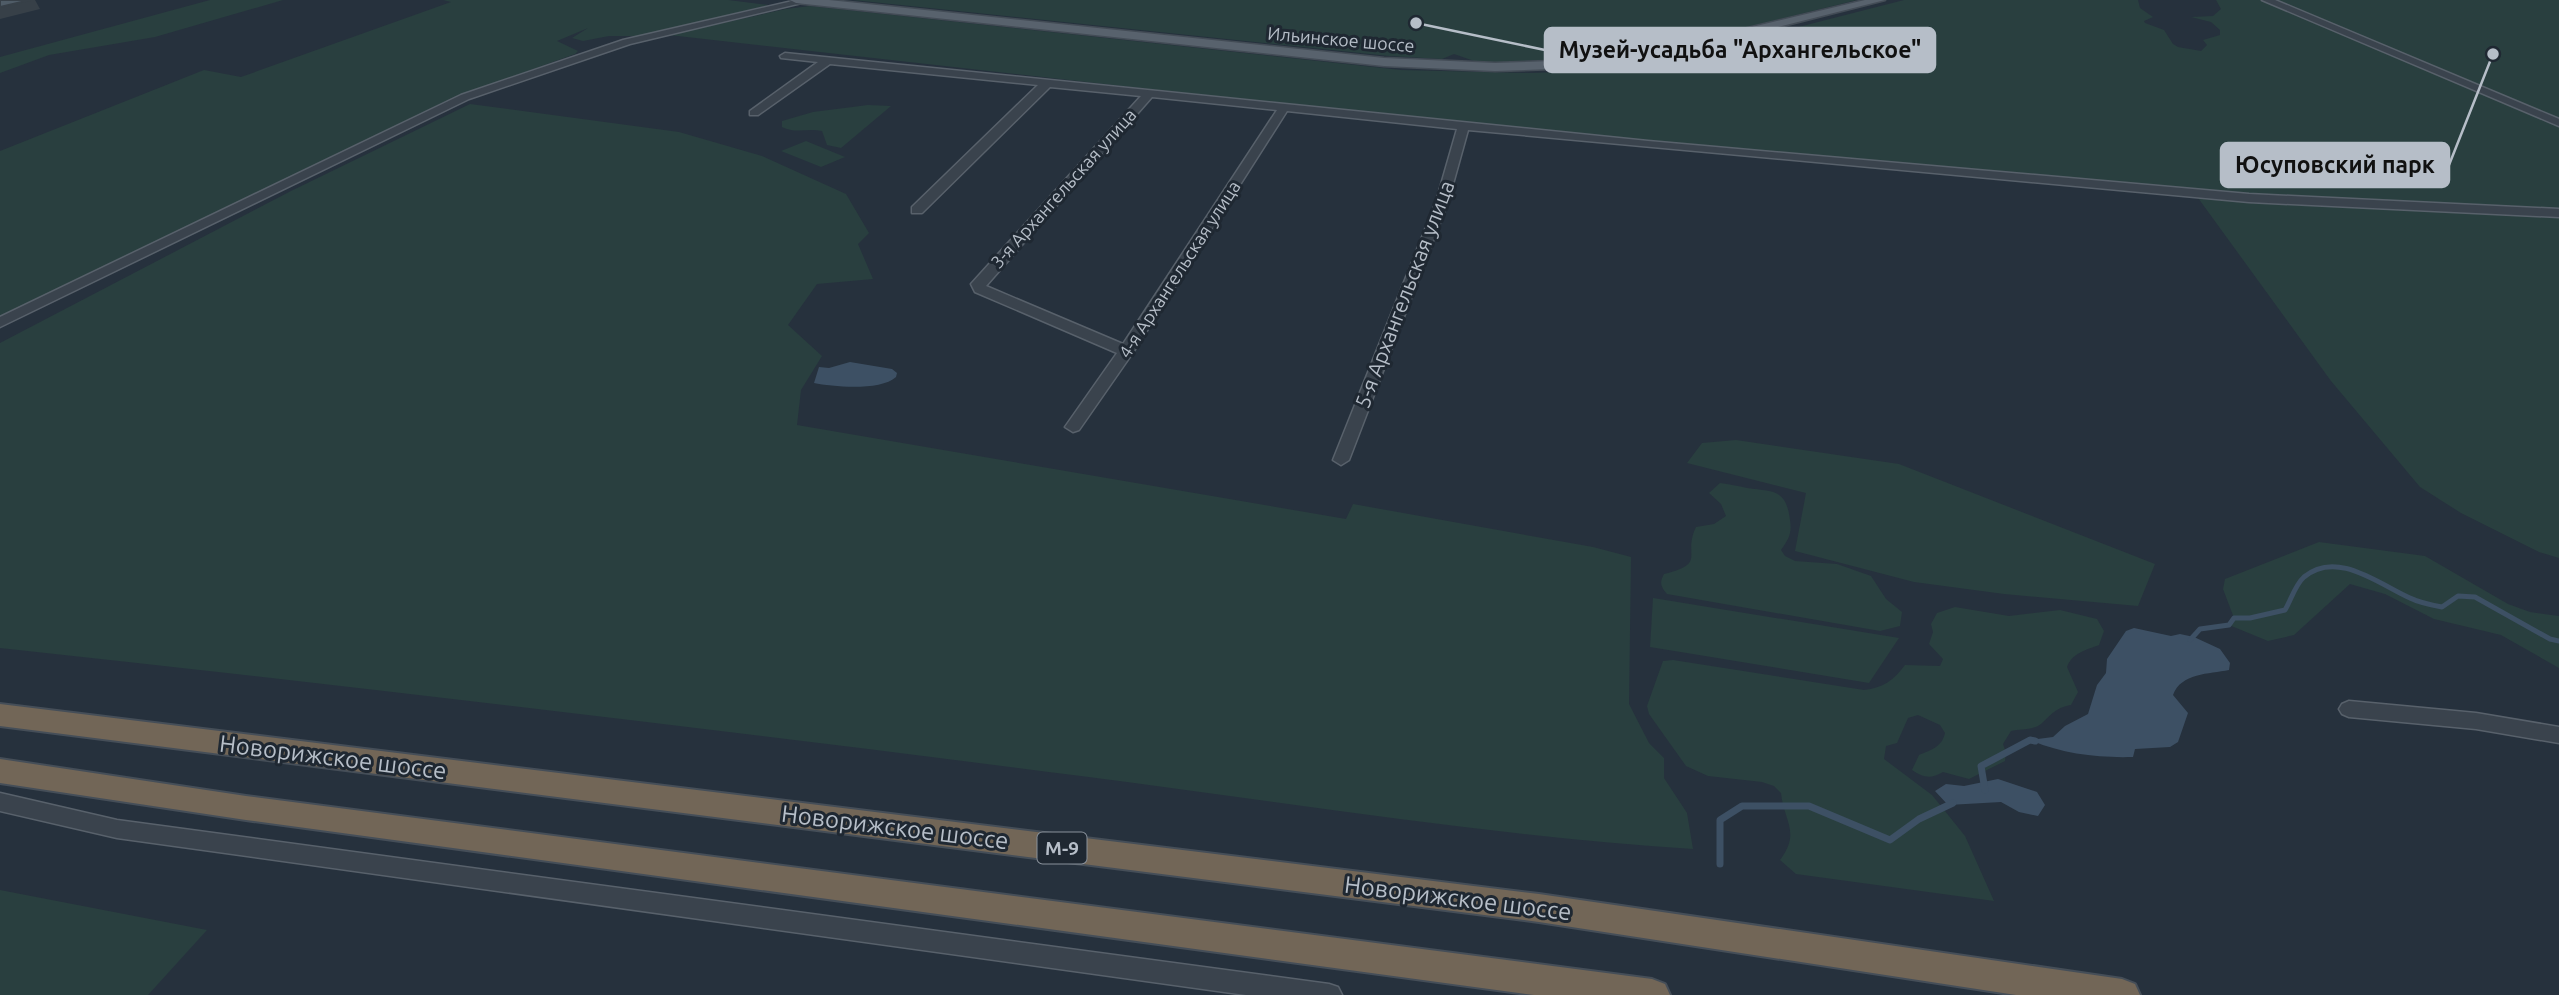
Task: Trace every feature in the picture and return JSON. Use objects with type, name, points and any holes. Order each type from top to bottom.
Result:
[{"type":"highway","name":"Новорижское шоссе","points":[[0,715],[1539,908],[2122,995]]},
{"type":"highway","points":[[0,771],[246,808],[1652,995]]},
{"type":"main road","name":"Ильинское шоссе","points":[[796,0],[1384,62],[1494,66],[1578,64],[1657,54],[1879,0]]},
{"type":"street","points":[[0,323],[466,97],[636,39],[809,0]]},
{"type":"street","points":[[2266,0],[2559,124]]},
{"type":"street","points":[[785,56],[1463,128],[2192,194],[2559,213]]},
{"type":"street","points":[[754,113],[828,60]]},
{"type":"street","points":[[917,210],[1046,84]]},
{"type":"street","name":"3-я Архангельская улица","points":[[1126,351],[981,289],[978,285],[1148,95]]},
{"type":"street","name":"4-я Архангельская улица","points":[[1073,426],[1126,351],[1283,109]]},
{"type":"street","name":"5-я Архангельская улица","points":[[1342,460],[1442,202],[1463,128]]},
{"type":"street","points":[[2349,709],[2476,721],[2559,736]]},
{"type":"street","points":[[0,802],[117,829],[1329,995]]},
{"type":"green space","points":[[210,0],[283,0],[155,37],[49,55],[0,73],[0,57]]},
{"type":"green space","points":[[443,0],[728,0],[769,5],[641,36],[609,36],[583,41],[572,38],[588,28],[557,41],[578,51],[575,54],[451,99],[0,317],[0,151],[204,70],[241,77],[451,2]]},
{"type":"green space","points":[[853,0],[1857,0],[1687,42],[1621,55],[1494,63],[1477,62],[1454,54],[1442,59],[1389,56]]},
{"type":"green space","points":[[1904,0],[2138,0],[2140,8],[2153,17],[2144,21],[2145,23],[2164,30],[2178,47],[2201,51],[2207,45],[2203,40],[2220,35],[2220,30],[2211,22],[2191,17],[2213,16],[2221,9],[2216,0],[2559,0],[2559,558],[2539,552],[2461,513],[2420,487],[2331,381],[2193,191],[1468,125],[669,35],[810,6],[1401,70],[1531,73],[1592,71],[1669,60]]},
{"type":"green space","points":[[470,104],[679,132],[762,156],[846,194],[869,233],[858,244],[873,279],[817,284],[788,325],[822,356],[801,390],[797,425],[1346,519],[1353,504],[1593,547],[1631,557],[1629,704],[1649,743],[1664,758],[1664,778],[1687,813],[1693,849],[1463,827],[811,742],[0,648],[0,343],[291,191]]},
{"type":"green space","points":[[868,105],[891,106],[841,148],[827,145],[822,131],[782,127],[782,121],[813,112]]},
{"type":"green space","points":[[806,141],[845,157],[821,167],[781,151]]},
{"type":"green space","points":[[1736,440],[1899,464],[2155,564],[2138,606],[2004,594],[1914,582],[1795,551],[1806,493],[1687,463],[1702,443]]},
{"type":"green space","points":[[1720,483],[1771,491],[1781,497],[1788,510],[1791,525],[1789,536],[1781,550],[1785,556],[1795,561],[1837,564],[1871,576],[1886,599],[1902,612],[1900,626],[1880,631],[1667,594],[1661,585],[1662,577],[1690,562],[1692,537],[1696,527],[1714,524],[1726,516],[1721,504],[1709,493]]},
{"type":"green space","points":[[2319,542],[2425,556],[2508,604],[2530,612],[2559,616],[2559,668],[2501,635],[2434,619],[2385,594],[2350,584],[2294,635],[2268,641],[2229,625],[2234,618],[2223,589],[2225,579]]},
{"type":"green space","points":[[1653,598],[1899,638],[1869,683],[1650,647]]},
{"type":"green space","points":[[1955,607],[2009,616],[2060,610],[2097,619],[2104,631],[2099,645],[2084,650],[2069,662],[2067,667],[2078,692],[2071,705],[2057,710],[2038,726],[2011,731],[2003,744],[2005,761],[1969,779],[1943,772],[1931,777],[1916,773],[1912,770],[1919,755],[1939,745],[1945,733],[1940,725],[1918,715],[1908,718],[1897,743],[1886,746],[1884,759],[1932,795],[1965,836],[1994,901],[1796,874],[1780,860],[1790,834],[1781,793],[1774,786],[1762,782],[1708,776],[1686,766],[1649,714],[1647,706],[1663,661],[1673,660],[1864,690],[1888,682],[1905,665],[1940,666],[1943,659],[1929,644],[1933,632],[1931,624],[1937,613]]},
{"type":"green space","points":[[0,890],[207,930],[148,995],[0,995]]},
{"type":"water","points":[[850,362],[892,369],[897,373],[896,377],[869,386],[845,387],[814,383],[819,367],[829,368]]},
{"type":"water","points":[[2134,628],[2171,636],[2180,634],[2194,637],[2220,649],[2230,663],[2229,670],[2189,678],[2177,688],[2173,695],[2188,713],[2178,742],[2170,747],[2135,749],[2133,757],[2120,757],[2067,752],[2030,740],[2053,737],[2065,726],[2088,714],[2097,685],[2106,673],[2107,659],[2126,631]]},
{"type":"water","points":[[1998,779],[2037,792],[2045,805],[2038,816],[2019,812],[2001,802],[1948,805],[1935,791],[1946,784],[1964,786]]},
{"type":"building","points":[[0,0],[30,0],[0,7]]},
{"type":"waterway","points":[[2190,640],[2200,629],[2229,625],[2234,618],[2250,618],[2285,610],[2304,577],[2317,569],[2330,567],[2358,572],[2414,600],[2442,607],[2458,596],[2475,597],[2550,639],[2559,641]]},
{"type":"waterway","points":[[1985,790],[1981,766],[2030,740],[2035,741]]},
{"type":"waterway","points":[[1720,864],[1720,820],[1742,806],[1809,806],[1890,840],[1919,819],[1953,803]]},
{"type":"place","name":"Музей-усадьба \"Архангельское\"","points":[[1416,23]]},
{"type":"place","name":"Юсуповский парк","points":[[2493,54]]}]
